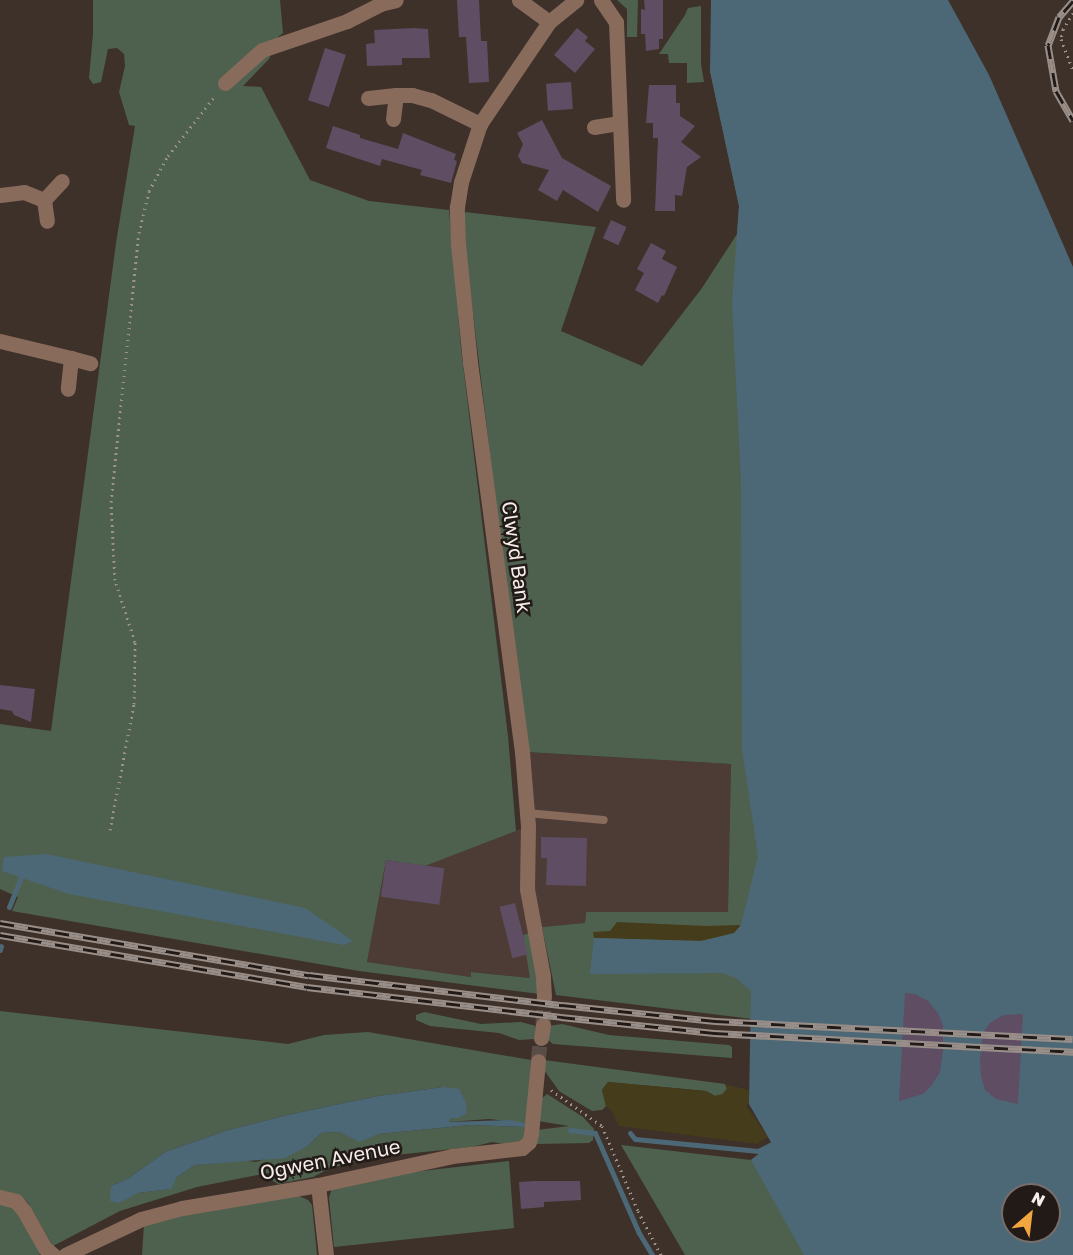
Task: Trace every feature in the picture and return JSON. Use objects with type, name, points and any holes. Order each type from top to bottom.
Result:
[{"type":"street","points":[[225,83],[262,50],[347,21],[380,4],[396,0]]},
{"type":"street","points":[[519,0],[549,22]]},
{"type":"street","name":"Clwyd Bank","points":[[544,997],[543,976],[527,889],[527,813],[522,752],[472,374],[458,244],[457,207],[461,182],[480,124],[549,22],[576,0]]},
{"type":"street","points":[[601,0],[616,22],[623,200]]},
{"type":"street","points":[[393,118],[396,95]]},
{"type":"street","points":[[369,98],[412,95],[431,100],[480,124]]},
{"type":"street","points":[[594,127],[620,123]]},
{"type":"street","points":[[44,200],[62,181]]},
{"type":"street","points":[[0,195],[24,192],[44,200]]},
{"type":"street","points":[[44,200],[47,221]]},
{"type":"street","points":[[0,341],[90,363]]},
{"type":"street","points":[[68,389],[71,358]]},
{"type":"street","name":"Ogwen Avenue","points":[[65,1255],[141,1219],[182,1208],[318,1185],[452,1156],[522,1148],[529,1142],[531,1134],[537,1069]]},
{"type":"street","points":[[318,1185],[326,1255]]},
{"type":"street","points":[[0,1197],[16,1201],[45,1248],[52,1255]]},
{"type":"lane","points":[[527,813],[604,820]]},
{"type":"path","points":[[1073,13],[1063,29],[1061,39],[1073,71]]},
{"type":"path","points":[[110,830],[134,704],[135,642],[115,580],[111,502],[139,233],[149,191],[168,156],[225,83]]},
{"type":"path","points":[[537,1069],[562,1100],[587,1114],[602,1126],[638,1211],[661,1255]]},
{"type":"shaded area","points":[[522,752],[731,764],[728,912],[586,912],[585,923],[542,927],[530,933],[528,954],[531,978],[472,972],[471,977],[367,962],[386,860],[425,866],[528,826]]},
{"type":"green space","points":[[93,0],[280,0],[283,33],[278,37],[269,59],[243,86],[261,87],[310,180],[369,201],[449,210],[461,348],[508,736],[516,831],[425,866],[386,860],[367,962],[471,977],[471,972],[530,978],[523,935],[530,933],[540,994],[359,971],[12,911],[18,897],[0,889],[0,724],[51,731],[116,243],[135,126],[129,125],[119,92],[125,66],[124,54],[117,48],[108,49],[101,82],[93,84],[89,78]]},
{"type":"green space","points":[[617,0],[638,0],[637,37],[627,37],[627,9]]},
{"type":"green space","points":[[701,6],[701,64],[704,82],[687,83],[687,63],[669,63],[668,54],[659,54],[688,8]]},
{"type":"green space","points":[[749,67],[769,1021],[556,995],[542,927],[585,923],[586,912],[728,912],[731,764],[526,752],[465,247],[465,212],[596,227],[561,331],[642,366],[702,288],[737,234],[739,206],[710,71]],"holes":[[[740,926],[734,934],[723,938],[593,933]]]},
{"type":"green space","points":[[0,1011],[288,1044],[324,1035],[368,1032],[531,1060],[527,1123],[489,1119],[449,1122],[451,1118],[458,1118],[443,1087],[378,1096],[225,1131],[165,1152],[129,1178],[111,1186],[138,1193],[170,1189],[177,1177],[195,1165],[242,1160],[256,1162],[309,1145],[321,1133],[339,1132],[360,1141],[379,1134],[470,1125],[525,1127],[523,1141],[506,1144],[492,1142],[472,1147],[376,1157],[330,1168],[313,1177],[278,1184],[273,1181],[273,1172],[197,1187],[120,1211],[53,1246],[28,1203],[20,1195],[0,1190]]},
{"type":"green space","points":[[424,1012],[481,1024],[521,1022],[536,1026],[534,1039],[519,1040],[499,1033],[430,1026],[416,1020],[416,1015]]},
{"type":"green space","points":[[562,1024],[609,1035],[729,1045],[732,1047],[732,1058],[553,1044],[547,1039],[548,1026]]},
{"type":"green space","points":[[544,1060],[725,1084],[727,1089],[722,1095],[715,1096],[706,1091],[608,1082],[602,1090],[606,1106],[602,1110],[592,1111],[559,1091],[544,1070]]},
{"type":"green space","points":[[547,1094],[583,1117],[594,1129],[593,1140],[589,1143],[536,1144],[537,1130],[569,1126],[538,1121],[542,1098]]},
{"type":"green space","points":[[772,1144],[856,1255],[685,1255],[621,1145],[751,1160]]},
{"type":"green space","points":[[509,1161],[514,1228],[334,1247],[329,1198],[332,1188],[387,1175]]},
{"type":"green space","points":[[297,1195],[308,1200],[312,1205],[317,1255],[142,1255],[144,1224],[213,1209]]},
{"type":"green space","points":[[0,1204],[14,1204],[41,1252],[39,1255],[0,1255]]},
{"type":"sand","points":[[617,922],[706,926],[740,925],[734,934],[701,941],[594,938],[593,932],[610,931]]},
{"type":"sand","points":[[608,1082],[706,1091],[715,1096],[727,1089],[725,1084],[749,1090],[749,1104],[746,1106],[768,1137],[757,1144],[619,1126],[612,1111],[606,1106],[602,1090]]},
{"type":"water","points":[[711,0],[948,0],[989,75],[1073,267],[1073,1255],[804,1255],[751,1160],[772,1144],[749,1104],[751,991],[736,978],[723,973],[590,974],[594,938],[701,941],[734,933],[741,925],[758,856],[742,749],[741,481],[732,303],[739,206],[710,71]]},
{"type":"water","points":[[46,854],[305,908],[353,941],[344,945],[69,894],[2,871],[4,857]]},
{"type":"water","points":[[443,1087],[459,1089],[466,1103],[467,1113],[458,1118],[451,1118],[449,1122],[509,1120],[527,1123],[525,1127],[470,1125],[379,1134],[360,1142],[339,1132],[321,1133],[309,1145],[285,1158],[195,1165],[177,1177],[171,1189],[138,1193],[119,1203],[110,1201],[111,1186],[129,1178],[165,1152],[225,1131],[378,1096]]},
{"type":"building","points":[[457,0],[479,0],[481,41],[487,41],[489,82],[469,83],[466,37],[459,37]]},
{"type":"building","points":[[644,0],[663,0],[663,39],[659,39],[659,49],[646,51],[645,34],[641,34],[641,9],[645,10]]},
{"type":"building","points":[[577,28],[588,37],[585,41],[595,49],[575,73],[554,55]]},
{"type":"building","points":[[428,29],[430,58],[402,58],[402,65],[367,66],[366,44],[375,43],[374,30]]},
{"type":"building","points":[[325,48],[346,55],[329,107],[308,100]]},
{"type":"building","points":[[571,82],[573,109],[548,111],[546,84]]},
{"type":"building","points":[[649,85],[676,85],[676,103],[680,103],[680,116],[695,126],[681,142],[701,157],[687,167],[682,196],[675,195],[675,211],[655,211],[658,138],[653,138],[653,123],[646,123]]},
{"type":"building","points":[[542,120],[562,158],[611,186],[598,212],[563,190],[557,201],[538,190],[549,170],[522,163],[518,156],[523,144],[517,133]]},
{"type":"building","points":[[333,126],[360,135],[360,138],[398,149],[403,133],[456,154],[454,160],[457,161],[451,183],[420,175],[422,170],[382,159],[380,166],[326,148]]},
{"type":"building","points":[[611,220],[627,227],[618,245],[603,238]]},
{"type":"building","points":[[651,243],[666,251],[662,259],[677,267],[664,296],[662,295],[658,303],[635,290],[644,273],[637,269]]},
{"type":"building","points":[[0,685],[35,689],[31,722],[14,715],[12,711],[0,709]]},
{"type":"building","points":[[541,837],[587,838],[586,886],[546,885],[547,858],[541,858]]},
{"type":"building","points":[[386,860],[444,868],[439,905],[381,897]]},
{"type":"building","points":[[515,903],[528,954],[512,958],[499,907]]},
{"type":"building","points":[[905,993],[915,994],[928,1001],[938,1013],[943,1025],[943,1050],[940,1072],[932,1085],[923,1094],[899,1101]]},
{"type":"building","points":[[1023,1014],[1018,1104],[996,1099],[985,1090],[980,1060],[983,1033],[990,1023],[1003,1015]]},
{"type":"building","points":[[580,1181],[581,1200],[544,1202],[544,1207],[521,1209],[519,1182]]},
{"type":"waterway","points":[[9,907],[21,878]]},
{"type":"waterway","points":[[0,950],[1,946]]},
{"type":"waterway","points":[[570,1130],[595,1133],[639,1233],[652,1255]]},
{"type":"waterway","points":[[630,1133],[635,1139],[758,1151],[772,1144]]},
{"type":"tunnel","points":[[543,1025],[544,997]]},
{"type":"tunnel","points":[[538,1061],[541,1038]]},
{"type":"tram line","points":[[1073,1],[1059,17],[1048,45],[1056,91],[1073,121]]},
{"type":"railway","points":[[1073,1],[1059,17],[1048,45],[1056,91],[1073,121]]},
{"type":"railway","points":[[0,923],[309,975],[562,1005],[715,1021],[1073,1039]]},
{"type":"railway","points":[[0,935],[307,987],[561,1017],[714,1033],[1073,1052]]}]
